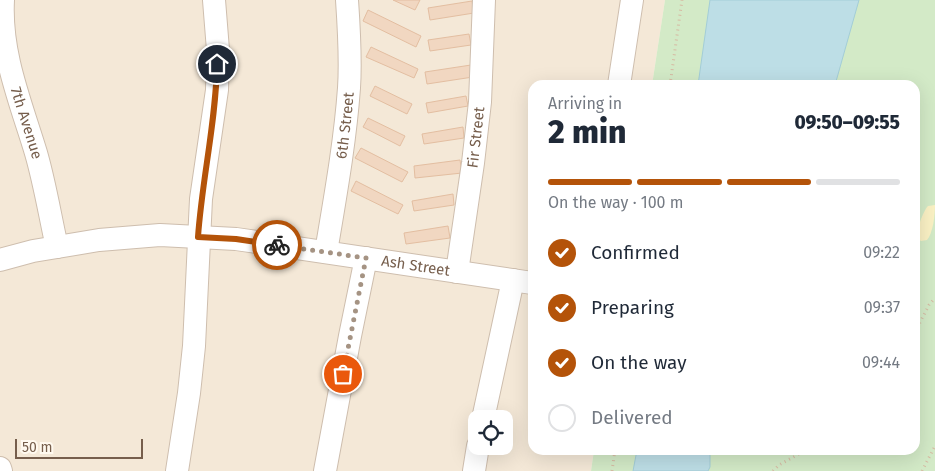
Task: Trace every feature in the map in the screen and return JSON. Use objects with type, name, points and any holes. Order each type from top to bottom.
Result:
[{"type":"street","name":"7th Avenue","points":[[3,0],[3,22],[8,64],[36,154],[57,247]]},
{"type":"street","points":[[177,471],[194,346],[201,199],[217,90],[218,50],[214,0]]},
{"type":"street","name":"6th Street","points":[[326,252],[344,135],[349,87],[350,41],[347,0]]},
{"type":"street","name":"Fir Street","points":[[456,272],[473,163],[480,102],[484,0]]},
{"type":"street","points":[[620,80],[632,0]]},
{"type":"street","name":"Ash Street","points":[[0,260],[33,251],[99,240],[151,236],[198,237],[236,239],[523,282],[486,410]]},
{"type":"street","points":[[325,471],[366,258]]},
{"type":"street","points":[[474,471],[477,455]]},
{"type":"path","points":[[671,80],[682,0]]},
{"type":"path","points":[[920,322],[935,298]]},
{"type":"path","points":[[922,471],[935,446]]},
{"type":"path","points":[[612,471],[614,455]]},
{"type":"path","points":[[773,471],[779,465],[797,455]]},
{"type":"shaded area","points":[[0,0],[665,0],[653,80],[528,80],[528,455],[593,455],[591,471],[0,471]]},
{"type":"green space","points":[[665,0],[935,0],[935,471],[591,471],[593,455],[920,455],[920,80],[653,80]]},
{"type":"sand","points":[[935,205],[934,219],[931,233],[927,240],[921,241],[920,223],[928,206]]},
{"type":"water","points":[[710,0],[859,0],[836,80],[699,80]]},
{"type":"water","points":[[636,455],[710,455],[708,471],[633,471]]},
{"type":"building","points":[[393,0],[420,0],[415,10]]},
{"type":"building","points":[[472,1],[474,13],[430,20],[428,8]]},
{"type":"building","points":[[368,10],[421,36],[416,47],[363,21]]},
{"type":"building","points":[[469,34],[471,45],[430,51],[428,40]]},
{"type":"building","points":[[371,47],[418,69],[414,78],[366,57]]},
{"type":"building","points":[[471,65],[473,77],[427,84],[425,72]]},
{"type":"building","points":[[375,86],[412,104],[407,114],[370,96]]},
{"type":"building","points":[[466,96],[468,106],[428,113],[426,103]]},
{"type":"building","points":[[368,118],[405,136],[400,146],[363,127]]},
{"type":"building","points":[[463,127],[464,138],[424,144],[422,134]]},
{"type":"building","points":[[361,148],[408,172],[402,182],[355,158]]},
{"type":"building","points":[[460,160],[462,173],[415,178],[414,166]]},
{"type":"building","points":[[356,181],[403,205],[398,214],[351,191]]},
{"type":"building","points":[[453,194],[454,205],[414,211],[412,201]]},
{"type":"building","points":[[448,226],[450,238],[406,244],[404,233]]},
{"type":"way so far","points":[[277,245],[366,258],[343,374]]},
{"type":"route","points":[[217,64],[217,90],[201,199],[198,237],[236,239],[277,245]]}]
